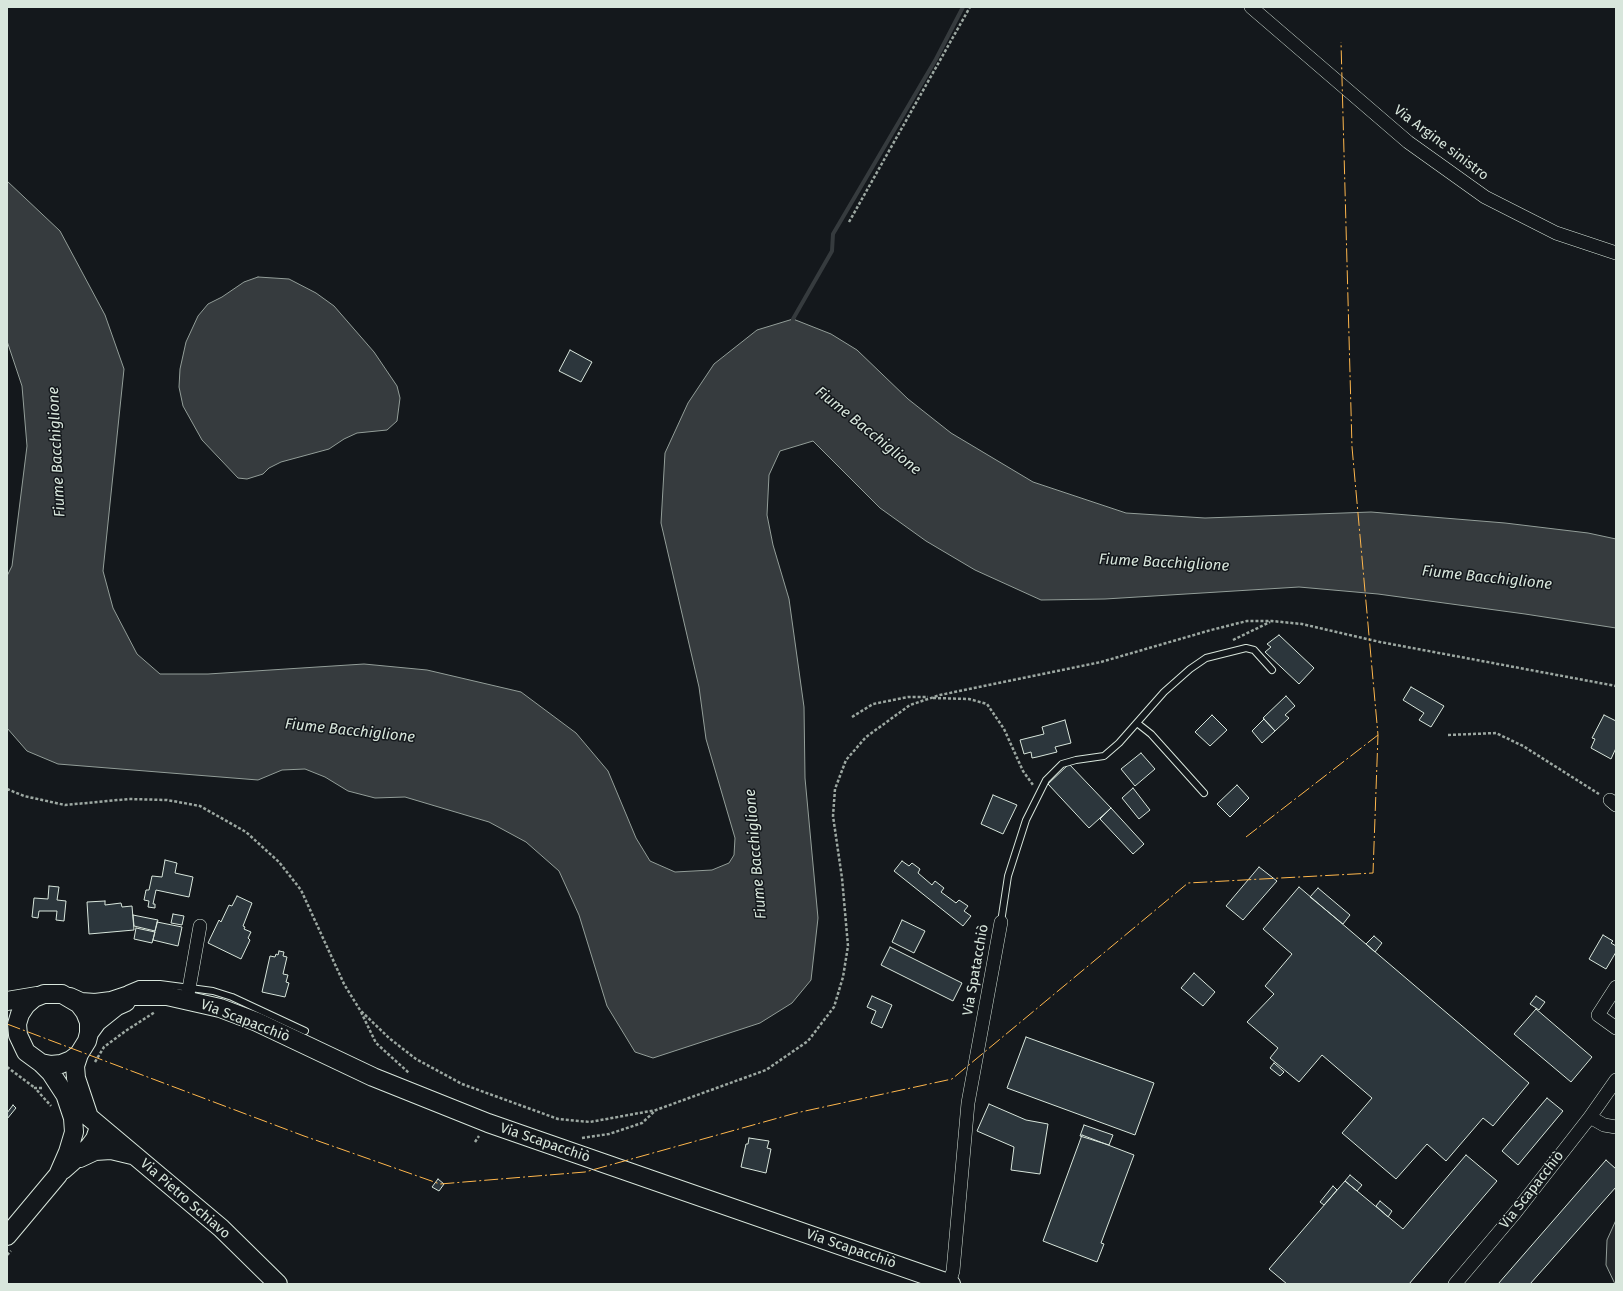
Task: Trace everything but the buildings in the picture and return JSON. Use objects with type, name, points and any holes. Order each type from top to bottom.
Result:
[{"type":"street","name":"Via Argine sinistro","points":[[1251,7],[1408,142],[1485,197],[1556,233],[1616,253]]},
{"type":"street","name":"Via Spatacchiò","points":[[950,1284],[953,1271],[968,1103],[1001,922]]},
{"type":"street","points":[[188,993],[200,926]]},
{"type":"street","points":[[1616,987],[1598,1014],[1616,1028]]},
{"type":"street","name":"Via Scapacchiò","points":[[70,997],[81,1002],[95,1003],[111,1001],[126,996],[188,993],[220,1008],[257,1022],[373,1077],[495,1126],[950,1284]]},
{"type":"street","points":[[18,1035],[17,1024],[20,1014],[26,1005],[34,998],[44,994]]},
{"type":"street","points":[[7,1001],[44,994],[62,994],[70,997],[79,1004],[85,1012],[89,1022],[89,1033],[87,1041],[79,1054],[75,1066],[76,1078],[94,1122],[95,1139],[76,1160],[58,1175],[7,1236]]},
{"type":"street","name":"Via Scapacchiò","points":[[89,1033],[97,1022],[108,1012],[117,1006],[144,995]]},
{"type":"street","points":[[7,1018],[18,1035],[26,1052],[41,1063],[51,1065],[61,1064],[71,1060],[79,1054]]},
{"type":"street","name":"Via Pietro Schiavo","points":[[41,1063],[51,1073],[66,1096],[94,1122],[221,1228],[278,1284]]},
{"type":"street","name":"Via Scapacchiò","points":[[1455,1284],[1515,1213],[1590,1117],[1616,1080]]},
{"type":"street","points":[[58,1175],[68,1152],[74,1132],[73,1118],[66,1096]]},
{"type":"street","points":[[1590,1117],[1604,1125],[1616,1127]]},
{"type":"street","points":[[76,1160],[95,1151],[111,1150],[134,1156]]},
{"type":"lane","name":"Via Spatacchiò","points":[[1001,922],[1008,876],[1026,820],[1046,780],[1062,764],[1076,760],[1104,756],[1137,723],[1164,692],[1190,669],[1206,658],[1246,648],[1254,650],[1272,670]]},
{"type":"lane","points":[[1137,723],[1151,734],[1204,793]]},
{"type":"lane","points":[[127,989],[139,984],[160,984],[188,993],[213,991],[232,997],[306,1031]]},
{"type":"path","points":[[849,222],[970,7]]},
{"type":"path","points":[[360,1010],[389,1038],[416,1059],[462,1084],[512,1104],[558,1119],[590,1122],[656,1110],[766,1070],[808,1041],[834,1007],[844,977],[848,946],[842,878],[833,816],[835,789],[846,760],[866,737],[910,706],[930,698],[1101,662],[1211,630],[1247,622],[1272,620],[1302,624],[1380,642],[1616,686]]},
{"type":"path","points":[[852,717],[873,704],[908,697],[969,699],[987,704],[1004,729],[1023,772],[1039,792]]},
{"type":"path","points":[[1448,735],[1496,733],[1523,746],[1613,803]]},
{"type":"path","points":[[7,789],[24,796],[65,805],[129,800],[167,800],[200,806],[246,832],[279,862],[302,890],[344,984],[360,1010],[376,1043],[413,1077]]},
{"type":"path","points":[[7,1067],[35,1088],[56,1111]]},
{"type":"path","points":[[35,1088],[47,1087]]},
{"type":"path","points":[[579,1138],[609,1134],[642,1123],[656,1110]]},
{"type":"shaded area","points":[[1616,1220],[1615,1284],[1606,1265],[1607,1240]]},
{"type":"water","name":"Fiume Bacchiglione","points":[[7,181],[60,231],[105,315],[124,369],[103,571],[113,608],[137,654],[160,674],[208,674],[364,664],[427,670],[521,692],[576,733],[608,771],[636,838],[650,861],[675,872],[712,870],[729,863],[734,855],[735,838],[706,739],[699,687],[661,523],[665,453],[688,403],[714,364],[757,330],[793,319],[831,334],[857,350],[908,399],[951,433],[1033,482],[1126,513],[1205,518],[1371,512],[1505,523],[1588,533],[1616,539],[1616,628],[1378,594],[1299,587],[1105,599],[1041,600],[975,570],[926,541],[880,508],[813,441],[780,451],[769,475],[767,515],[773,545],[789,599],[804,707],[805,778],[818,918],[811,980],[792,1003],[760,1023],[653,1058],[635,1052],[607,1006],[579,915],[559,871],[526,842],[489,822],[405,797],[375,798],[348,791],[325,777],[305,769],[282,770],[258,780],[58,764],[27,751],[7,728],[7,576],[12,566],[27,446],[22,386],[7,341]]},
{"type":"water","points":[[258,277],[289,279],[316,293],[334,306],[374,352],[397,386],[400,398],[397,421],[387,430],[357,433],[344,439],[329,449],[281,462],[269,468],[263,474],[247,479],[238,478],[202,440],[183,406],[179,387],[180,369],[186,342],[198,316],[208,304],[222,297],[244,282]]},
{"type":"waterway","points":[[793,323],[793,319],[832,251],[833,234],[936,59],[963,7]]},
{"type":"power","points":[[7,1024],[304,1136],[440,1184],[585,1172],[796,1113],[952,1079],[1188,883],[1373,873],[1378,735],[1352,447],[1341,42]]},
{"type":"power","points":[[1246,837],[1378,735]]}]
